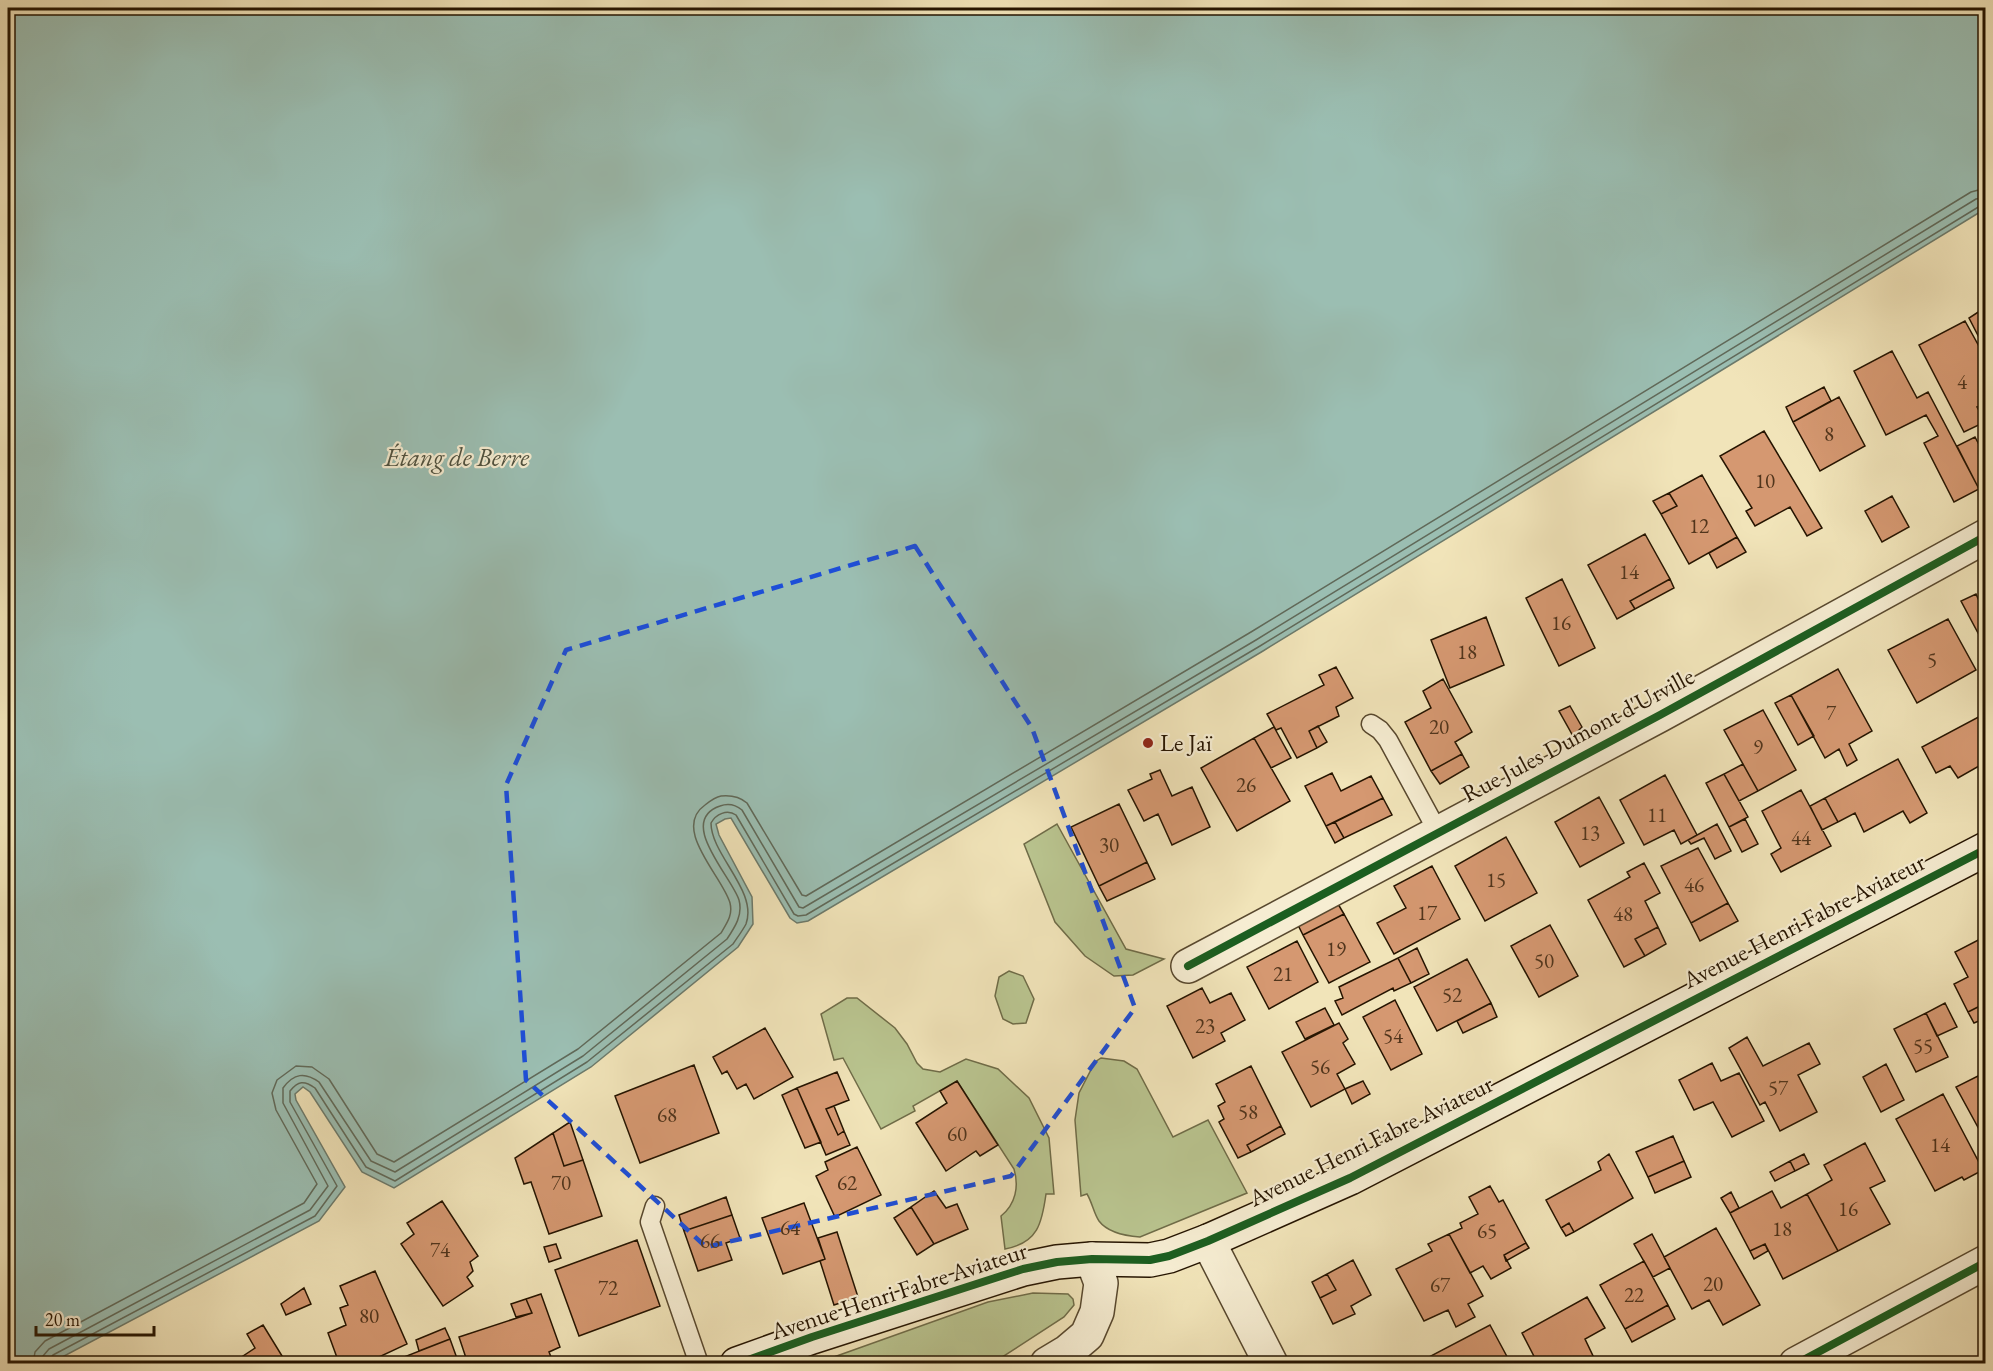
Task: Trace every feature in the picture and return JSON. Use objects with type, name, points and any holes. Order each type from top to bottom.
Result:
[{"type":"street","name":"Rue Jules Dumont d'Urville","points":[[1188,966],[1660,715],[1986,536]]},
{"type":"street","name":"Avenue Henri Fabre Aviateur","points":[[737,1364],[812,1337],[1023,1269],[1057,1262],[1150,1260],[1169,1256],[1208,1241],[1350,1178],[1986,849]]},
{"type":"street","points":[[1208,1241],[1271,1364]]},
{"type":"street","points":[[1047,1364],[1067,1352],[1087,1335],[1097,1312],[1101,1283],[1092,1260]]},
{"type":"street","points":[[1796,1364],[1986,1262]]},
{"type":"lane","points":[[1371,724],[1388,740],[1438,832]]},
{"type":"lane","points":[[655,1206],[650,1222],[699,1364]]},
{"type":"highlighted area","points":[[915,546],[1032,728],[1135,1008],[1011,1176],[706,1247],[526,1080],[506,785],[566,650]]},
{"type":"green space","points":[[1057,824],[1126,949],[1164,959],[1133,975],[1114,976],[1085,956],[1055,922],[1024,844]]},
{"type":"green space","points":[[1009,971],[1023,976],[1034,999],[1026,1023],[1013,1024],[1003,1019],[995,996],[999,977]]},
{"type":"green space","points":[[847,998],[857,998],[895,1028],[923,1069],[940,1072],[966,1059],[998,1069],[1029,1098],[1049,1138],[1054,1194],[1046,1194],[1040,1223],[1025,1242],[1005,1249],[1001,1216],[1010,1206],[1015,1194],[1014,1169],[957,1081],[913,1106],[915,1111],[881,1129],[843,1058],[834,1060],[821,1014]]},
{"type":"green space","points":[[1101,1058],[1124,1061],[1137,1069],[1173,1137],[1208,1120],[1247,1193],[1140,1237],[1118,1233],[1103,1225],[1097,1218],[1087,1194],[1081,1196],[1075,1120],[1079,1093],[1095,1062]]},
{"type":"green space","points":[[1033,1293],[1068,1294],[1073,1299],[1074,1305],[1064,1317],[993,1363],[817,1363],[988,1302]]},
{"type":"water","name":"Étang de Berre","points":[[8,8],[1985,8],[1985,209],[1263,651],[808,921],[797,923],[790,918],[731,818],[716,824],[719,835],[752,897],[753,924],[738,947],[591,1067],[394,1188],[362,1172],[310,1092],[303,1087],[295,1094],[296,1100],[345,1187],[319,1221],[51,1363],[8,1363]]},
{"type":"building","points":[[1986,307],[1986,351],[1969,318]]},
{"type":"building","points":[[1965,321],[1986,359],[1986,404],[1977,407],[1985,422],[1964,432],[1919,345]]},
{"type":"building","points":[[1892,351],[1917,398],[1928,392],[1979,489],[1954,502],[1924,443],[1938,436],[1926,415],[1886,435],[1854,371]]},
{"type":"building","points":[[1824,387],[1831,401],[1793,422],[1786,407]]},
{"type":"building","points":[[1839,397],[1865,446],[1820,471],[1793,422]]},
{"type":"building","points":[[1764,431],[1822,528],[1807,536],[1790,507],[1755,526],[1746,511],[1752,508],[1720,456]]},
{"type":"building","points":[[1975,437],[1986,458],[1986,485],[1979,489],[1957,446]]},
{"type":"building","points":[[1702,475],[1737,537],[1689,564],[1661,514],[1677,506],[1669,493]]},
{"type":"building","points":[[1669,493],[1677,506],[1661,514],[1653,501]]},
{"type":"building","points":[[1892,496],[1909,527],[1882,542],[1865,511]]},
{"type":"building","points":[[1645,534],[1670,579],[1630,601],[1635,609],[1617,619],[1588,565]]},
{"type":"building","points":[[1737,537],[1746,552],[1717,568],[1709,553]]},
{"type":"building","points":[[1562,579],[1595,648],[1559,666],[1526,598]]},
{"type":"building","points":[[1670,579],[1674,588],[1635,609],[1630,601]]},
{"type":"building","points":[[1976,594],[1983,610],[1986,608],[1986,648],[1961,601]]},
{"type":"building","points":[[1486,617],[1504,665],[1450,688],[1431,640]]},
{"type":"building","points":[[1948,619],[1976,670],[1917,703],[1888,650]]},
{"type":"building","points":[[1336,667],[1353,698],[1336,707],[1339,716],[1309,731],[1317,748],[1297,758],[1281,728],[1276,730],[1267,714],[1324,685],[1319,675]]},
{"type":"building","points":[[1838,669],[1872,731],[1849,744],[1857,760],[1847,766],[1839,749],[1825,758],[1791,695]]},
{"type":"building","points":[[1443,679],[1472,732],[1455,742],[1462,754],[1431,771],[1405,722],[1431,708],[1423,691]]},
{"type":"building","points":[[1791,695],[1814,736],[1798,745],[1775,703]]},
{"type":"building","points":[[1570,706],[1582,727],[1573,736],[1559,711]]},
{"type":"building","points":[[1763,710],[1796,770],[1758,791],[1724,730]]},
{"type":"building","points":[[1986,713],[1986,743],[1981,746],[1986,753],[1986,762],[1958,778],[1950,766],[1936,773],[1922,747]]},
{"type":"building","points":[[1318,726],[1327,742],[1317,748],[1309,731]]},
{"type":"building","points":[[1274,727],[1291,758],[1271,768],[1254,738]]},
{"type":"building","points":[[1254,738],[1290,801],[1237,831],[1201,768]]},
{"type":"building","points":[[1462,754],[1469,767],[1440,784],[1431,771]]},
{"type":"building","points":[[1898,759],[1927,813],[1910,823],[1903,811],[1864,832],[1855,813],[1838,822],[1825,798]]},
{"type":"building","points":[[1743,764],[1758,791],[1739,801],[1724,774]]},
{"type":"building","points":[[1160,770],[1172,796],[1192,787],[1210,827],[1172,845],[1158,814],[1144,821],[1128,790],[1152,779],[1150,774]]},
{"type":"building","points":[[1332,773],[1341,791],[1371,776],[1383,798],[1326,826],[1305,786]]},
{"type":"building","points":[[1724,774],[1748,817],[1729,827],[1706,783]]},
{"type":"building","points":[[1665,775],[1697,835],[1681,844],[1674,830],[1644,845],[1620,800]]},
{"type":"building","points":[[1801,790],[1831,846],[1781,872],[1771,854],[1781,848],[1762,811]]},
{"type":"building","points":[[1599,797],[1624,843],[1580,867],[1555,822]]},
{"type":"building","points":[[1383,798],[1392,815],[1344,838],[1335,822]]},
{"type":"building","points":[[1825,798],[1838,822],[1822,830],[1810,806]]},
{"type":"building","points":[[1119,804],[1147,862],[1099,886],[1071,827]]},
{"type":"building","points":[[1745,819],[1758,844],[1742,852],[1729,827]]},
{"type":"building","points":[[1335,822],[1344,838],[1335,843],[1326,826]]},
{"type":"building","points":[[1717,824],[1731,851],[1715,859],[1704,838],[1691,844],[1688,840]]},
{"type":"building","points":[[1506,837],[1537,893],[1485,921],[1455,866]]},
{"type":"building","points":[[1698,848],[1728,903],[1691,923],[1661,866]]},
{"type":"building","points":[[1147,862],[1155,879],[1107,901],[1099,886]]},
{"type":"building","points":[[1644,863],[1660,893],[1645,901],[1658,927],[1635,939],[1645,956],[1624,967],[1588,900],[1630,877],[1627,872]]},
{"type":"building","points":[[1432,866],[1460,919],[1394,954],[1377,923],[1406,908],[1394,886]]},
{"type":"building","points":[[1728,903],[1738,921],[1700,941],[1691,923]]},
{"type":"building","points":[[1338,904],[1344,914],[1303,935],[1298,925]]},
{"type":"building","points":[[1344,914],[1370,962],[1329,983],[1303,935]]},
{"type":"building","points":[[1550,925],[1578,976],[1539,997],[1511,946]]},
{"type":"building","points":[[1658,927],[1666,944],[1645,956],[1635,939]]},
{"type":"building","points":[[1986,936],[1986,1003],[1968,1012],[1954,984],[1968,977],[1955,952]]},
{"type":"building","points":[[1297,941],[1318,982],[1269,1009],[1247,967]]},
{"type":"building","points":[[1417,948],[1429,974],[1411,983],[1398,958]]},
{"type":"building","points":[[1398,958],[1411,983],[1394,991],[1393,988],[1342,1015],[1335,1001],[1343,998],[1339,987]]},
{"type":"building","points":[[1467,959],[1491,1003],[1437,1031],[1414,987]]},
{"type":"building","points":[[1202,988],[1210,1003],[1231,993],[1245,1020],[1221,1033],[1225,1041],[1193,1058],[1167,1006]]},
{"type":"building","points":[[1395,1000],[1422,1054],[1391,1070],[1363,1017]]},
{"type":"building","points":[[1491,1003],[1497,1017],[1463,1033],[1457,1021]]},
{"type":"building","points":[[1945,1003],[1957,1027],[1937,1036],[1926,1013]]},
{"type":"building","points":[[1986,1003],[1986,1018],[1974,1023],[1968,1012]]},
{"type":"building","points":[[1325,1008],[1334,1025],[1305,1039],[1296,1022]]},
{"type":"building","points":[[1926,1013],[1948,1057],[1916,1072],[1894,1029]]},
{"type":"building","points":[[1339,1023],[1348,1039],[1343,1043],[1355,1064],[1337,1074],[1345,1089],[1311,1107],[1282,1052]]},
{"type":"building","points":[[765,1028],[793,1077],[754,1099],[746,1084],[737,1089],[727,1071],[722,1074],[713,1057]]},
{"type":"building","points":[[1747,1037],[1763,1066],[1809,1043],[1820,1064],[1798,1075],[1817,1112],[1780,1131],[1765,1102],[1760,1105],[1729,1048]]},
{"type":"building","points":[[1712,1063],[1721,1081],[1739,1073],[1764,1121],[1732,1137],[1713,1102],[1694,1110],[1679,1080]]},
{"type":"building","points":[[1886,1064],[1904,1100],[1881,1112],[1863,1077]]},
{"type":"building","points":[[694,1065],[719,1133],[640,1163],[615,1096]]},
{"type":"building","points":[[1251,1066],[1281,1126],[1247,1145],[1251,1152],[1238,1158],[1219,1122],[1224,1119],[1218,1106],[1225,1102],[1216,1084]]},
{"type":"building","points":[[837,1072],[849,1100],[826,1109],[838,1135],[844,1131],[850,1145],[826,1155],[797,1088]]},
{"type":"building","points":[[1986,1072],[1986,1142],[1956,1087]]},
{"type":"building","points":[[957,1081],[998,1145],[980,1156],[976,1151],[946,1171],[916,1123],[947,1103],[940,1091]]},
{"type":"building","points":[[1363,1081],[1370,1094],[1352,1104],[1345,1089]]},
{"type":"building","points":[[797,1088],[821,1142],[805,1148],[782,1095]]},
{"type":"building","points":[[1943,1094],[1983,1170],[1964,1180],[1962,1177],[1935,1191],[1896,1119]]},
{"type":"building","points":[[834,1106],[844,1131],[838,1135],[826,1109]]},
{"type":"building","points":[[570,1122],[583,1160],[564,1166],[553,1133]]},
{"type":"building","points":[[1281,1126],[1285,1134],[1251,1152],[1247,1145]]},
{"type":"building","points":[[553,1133],[564,1166],[583,1160],[602,1216],[549,1234],[531,1182],[524,1184],[515,1158]]},
{"type":"building","points":[[1673,1136],[1684,1161],[1648,1177],[1636,1152]]},
{"type":"building","points":[[1865,1143],[1885,1181],[1870,1188],[1890,1224],[1838,1251],[1807,1194],[1832,1180],[1824,1165]]},
{"type":"building","points":[[857,1147],[881,1195],[835,1217],[816,1176],[828,1170],[825,1162]]},
{"type":"building","points":[[1609,1154],[1633,1198],[1574,1232],[1569,1223],[1561,1228],[1546,1200],[1601,1170],[1598,1162]]},
{"type":"building","points":[[1804,1154],[1809,1164],[1795,1171],[1790,1161]]},
{"type":"building","points":[[1684,1161],[1691,1177],[1655,1193],[1648,1177]]},
{"type":"building","points":[[1790,1161],[1795,1171],[1775,1181],[1770,1172]]},
{"type":"building","points":[[1490,1186],[1499,1202],[1503,1200],[1526,1243],[1504,1255],[1511,1268],[1491,1279],[1483,1266],[1470,1273],[1449,1234],[1462,1228],[1460,1223],[1478,1214],[1469,1197]]},
{"type":"building","points":[[934,1191],[946,1208],[957,1204],[968,1229],[934,1244],[911,1207]]},
{"type":"building","points":[[1772,1191],[1781,1208],[1807,1194],[1838,1251],[1783,1279],[1765,1244],[1750,1251],[1730,1213]]},
{"type":"building","points":[[1731,1192],[1739,1208],[1730,1213],[1721,1198]]},
{"type":"building","points":[[726,1197],[732,1215],[684,1231],[679,1215]]},
{"type":"building","points":[[442,1201],[478,1256],[470,1262],[473,1271],[467,1277],[473,1286],[443,1306],[401,1244],[414,1234],[407,1223]]},
{"type":"building","points":[[804,1203],[825,1259],[783,1274],[762,1218]]},
{"type":"building","points":[[911,1207],[934,1244],[917,1255],[894,1218]]},
{"type":"building","points":[[732,1215],[740,1238],[726,1243],[732,1260],[698,1271],[684,1231]]},
{"type":"building","points":[[1569,1223],[1574,1232],[1566,1236],[1561,1228]]},
{"type":"building","points":[[1716,1228],[1760,1305],[1723,1325],[1709,1300],[1692,1309],[1664,1257]]},
{"type":"building","points":[[837,1232],[858,1297],[834,1305],[820,1261],[825,1259],[818,1238]]},
{"type":"building","points":[[1449,1234],[1483,1296],[1468,1304],[1475,1317],[1456,1327],[1448,1310],[1424,1321],[1396,1269],[1432,1251],[1428,1244]]},
{"type":"building","points":[[1652,1234],[1670,1268],[1653,1277],[1634,1244]]},
{"type":"building","points":[[637,1240],[660,1306],[579,1336],[555,1270]]},
{"type":"building","points":[[1526,1243],[1529,1248],[1506,1261],[1504,1255]]},
{"type":"building","points":[[556,1244],[561,1258],[549,1262],[544,1247]]},
{"type":"building","points":[[1765,1244],[1768,1251],[1754,1259],[1750,1251]]},
{"type":"building","points":[[1353,1260],[1371,1295],[1351,1306],[1355,1314],[1333,1324],[1320,1298],[1336,1290],[1327,1274]]},
{"type":"building","points":[[1644,1261],[1668,1305],[1625,1329],[1600,1285]]},
{"type":"building","points":[[375,1271],[407,1344],[364,1364],[349,1364],[348,1360],[339,1363],[328,1333],[346,1325],[340,1308],[348,1305],[340,1286]]},
{"type":"building","points":[[1327,1274],[1336,1290],[1320,1298],[1312,1282]]},
{"type":"building","points":[[304,1288],[311,1304],[286,1315],[281,1304]]},
{"type":"building","points":[[541,1294],[560,1347],[549,1352],[553,1362],[468,1364],[459,1337],[532,1313],[526,1299]]},
{"type":"building","points":[[1587,1297],[1605,1328],[1585,1339],[1595,1360],[1588,1364],[1538,1364],[1522,1333]]},
{"type":"building","points":[[526,1299],[532,1313],[516,1317],[511,1304]]},
{"type":"building","points":[[1668,1305],[1675,1319],[1632,1342],[1625,1329]]},
{"type":"building","points":[[263,1325],[287,1364],[231,1364],[255,1348],[247,1334]]},
{"type":"building","points":[[1490,1325],[1511,1364],[1427,1364],[1425,1359]]},
{"type":"building","points":[[445,1328],[450,1339],[419,1351],[416,1340]]},
{"type":"building","points":[[450,1339],[459,1364],[400,1364],[407,1361],[404,1357]]},
{"type":"cycle path","points":[[1188,966],[1660,715],[1986,536]]},
{"type":"cycle path","points":[[737,1364],[812,1337],[1023,1269],[1057,1262],[1092,1259],[1150,1260],[1169,1256],[1208,1241],[1350,1178],[1986,849]]},
{"type":"cycle path","points":[[1796,1364],[1986,1262]]},
{"type":"place","name":"Le Jaï","points":[[1148,743]]}]
